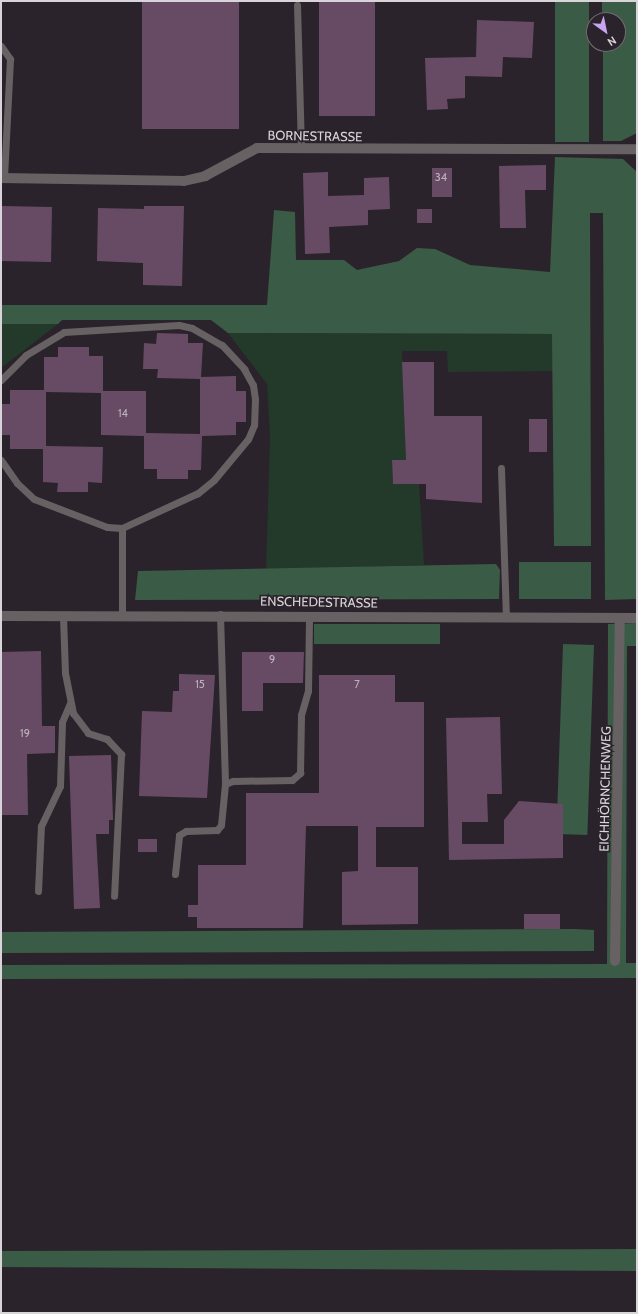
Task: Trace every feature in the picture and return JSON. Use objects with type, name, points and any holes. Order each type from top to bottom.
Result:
[{"type":"street","name":"BORNESTRASSE","points":[[2,178],[184,181],[205,176],[257,148],[637,149]]},
{"type":"street","name":"ENSCHEDESTRASSE","points":[[1,616],[220,614],[637,618]]},
{"type":"street","name":"EICHHÖRNCHENWEG","points":[[615,961],[620,618]]},
{"type":"lane","points":[[297,5],[301,149]]},
{"type":"lane","points":[[1,46],[10,59],[2,178]]},
{"type":"lane","points":[[1,380],[26,354],[64,332],[115,326],[192,328],[222,345],[244,369],[253,385],[254,425],[239,452],[198,493],[122,528],[107,527],[34,499],[16,483],[1,460]]},
{"type":"lane","points":[[501,468],[506,617]]},
{"type":"lane","points":[[122,528],[122,616]]},
{"type":"lane","points":[[175,874],[179,835],[186,831],[217,830],[221,825],[225,784],[220,614]]},
{"type":"lane","points":[[225,784],[233,781],[292,780],[300,773],[302,710],[308,691],[309,615]]},
{"type":"lane","points":[[62,616],[70,703],[79,724],[88,733],[114,744],[121,754],[114,896]]},
{"type":"lane","points":[[38,892],[41,826],[60,786],[62,722],[70,703]]},
{"type":"green space","points":[[555,1],[589,1],[589,12],[586,12],[586,52],[589,52],[589,142],[555,142]]},
{"type":"green space","points":[[602,1],[636,1],[637,4],[637,133],[621,141],[603,141],[603,52],[626,52],[626,12],[602,12]]},
{"type":"green space","points":[[555,157],[623,159],[637,172],[637,599],[605,600],[603,213],[590,213],[591,546],[554,546],[552,334],[228,333],[211,320],[62,320],[58,324],[1,324],[1,305],[267,305],[274,210],[295,212],[296,260],[344,260],[357,270],[399,261],[417,248],[435,249],[470,265],[550,272]]},
{"type":"green space","points":[[1,324],[58,324],[1,368]]},
{"type":"green space","points":[[228,333],[553,334],[553,371],[448,372],[447,351],[402,351],[406,460],[392,460],[393,483],[419,484],[424,565],[266,570],[270,437],[267,384]]},
{"type":"green space","points":[[519,562],[591,562],[591,599],[519,599]]},
{"type":"green space","points":[[496,564],[500,570],[499,599],[135,600],[138,571]]},
{"type":"green space","points":[[637,623],[637,646],[627,646],[626,963],[637,963],[637,978],[1,979],[1,965],[607,964],[608,624]]},
{"type":"green space","points":[[314,624],[440,624],[440,644],[314,644]]},
{"type":"green space","points":[[563,644],[594,645],[587,835],[556,834]]},
{"type":"green space","points":[[594,930],[594,951],[1,953],[1,932]]},
{"type":"green space","points":[[637,1249],[637,1271],[1,1267],[1,1251]]},
{"type":"building","points":[[142,1],[239,1],[239,129],[142,129]]},
{"type":"building","points":[[319,1],[375,1],[375,116],[319,116]]},
{"type":"building","points":[[477,20],[534,22],[532,58],[503,57],[502,77],[465,76],[465,98],[447,99],[448,109],[427,110],[425,58],[476,57]]},
{"type":"building","points":[[546,165],[546,190],[525,190],[526,228],[500,228],[499,166]]},
{"type":"building","points":[[432,168],[452,168],[452,197],[432,197]]},
{"type":"building","points":[[328,172],[328,196],[364,195],[364,178],[389,177],[390,209],[368,210],[368,225],[329,227],[330,253],[305,254],[303,173]]},
{"type":"building","points":[[1,206],[52,207],[51,262],[1,261]]},
{"type":"building","points":[[144,206],[184,206],[182,286],[143,285],[143,263],[97,261],[98,208],[144,209]]},
{"type":"building","points":[[417,209],[432,209],[432,223],[417,223]]},
{"type":"building","points":[[157,333],[188,334],[188,343],[203,343],[201,377],[236,376],[236,391],[246,391],[246,422],[236,422],[236,435],[202,436],[201,470],[188,470],[188,479],[157,479],[157,469],[144,469],[144,436],[101,435],[101,393],[46,392],[46,446],[103,447],[102,483],[88,482],[88,492],[57,492],[58,483],[43,482],[43,449],[10,449],[10,435],[1,435],[1,404],[10,404],[10,390],[44,390],[44,357],[58,357],[58,347],[89,347],[89,356],[103,356],[103,391],[146,391],[146,433],[200,434],[200,379],[157,378],[158,369],[143,369],[144,343],[156,344]]},
{"type":"building","points":[[402,362],[434,362],[434,416],[482,416],[482,503],[426,499],[426,484],[393,484],[392,460],[406,460]]},
{"type":"building","points":[[529,419],[547,419],[547,452],[529,452]]},
{"type":"building","points":[[41,651],[42,726],[55,726],[55,753],[27,754],[28,815],[1,815],[1,652]]},
{"type":"building","points":[[242,652],[304,652],[303,683],[263,683],[263,711],[242,711]]},
{"type":"building","points":[[179,674],[215,675],[207,798],[139,796],[142,711],[172,712],[173,691],[179,691]]},
{"type":"building","points":[[319,675],[395,675],[395,702],[424,702],[424,827],[376,827],[376,867],[418,867],[418,924],[342,925],[342,872],[358,871],[358,826],[306,826],[303,928],[197,928],[197,917],[188,917],[188,905],[198,905],[198,865],[246,865],[246,793],[319,793]]},
{"type":"building","points":[[500,717],[502,794],[487,794],[488,822],[462,822],[462,844],[504,844],[504,820],[519,801],[563,804],[563,858],[449,860],[446,718]]},
{"type":"building","points":[[111,755],[113,820],[109,820],[109,834],[96,834],[100,908],[74,909],[69,756]]},
{"type":"building","points":[[138,839],[157,839],[157,852],[138,852]]},
{"type":"building","points":[[524,914],[560,914],[560,929],[524,929]]}]
